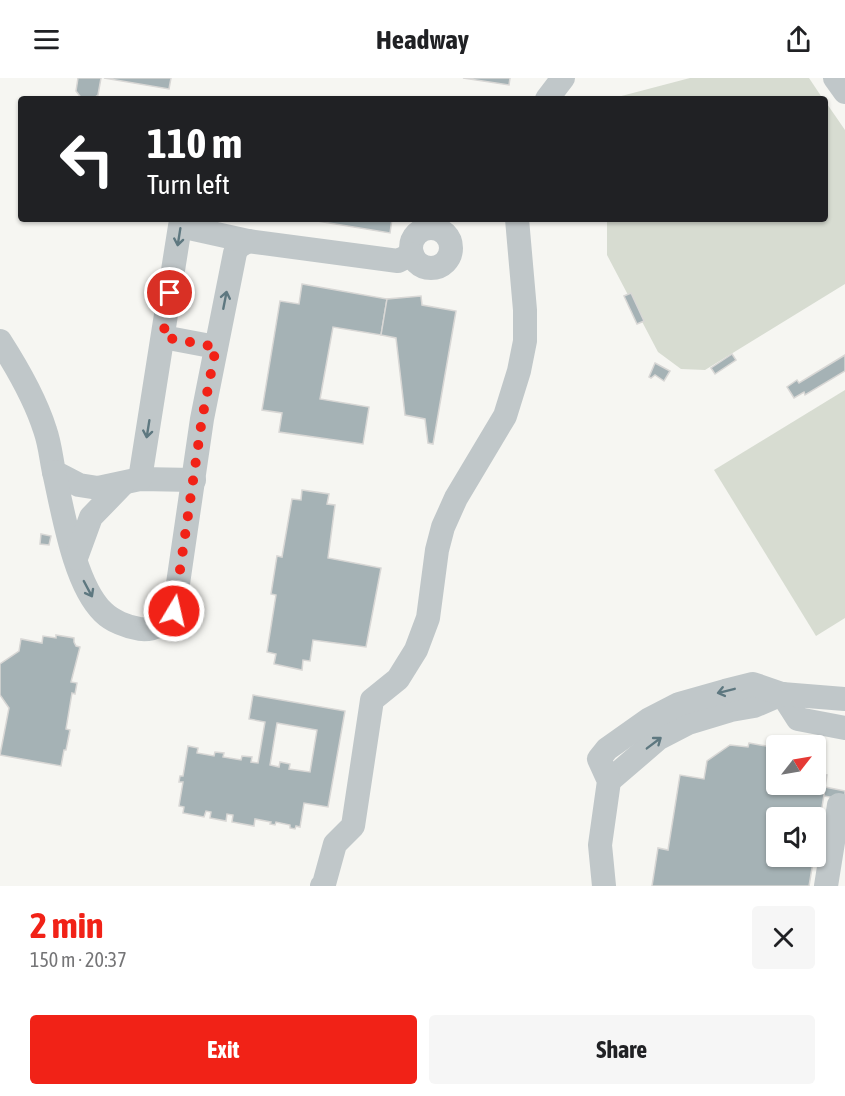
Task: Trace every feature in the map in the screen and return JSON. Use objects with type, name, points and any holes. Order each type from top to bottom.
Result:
[{"type":"lane","points":[[549,96],[564,78]]},
{"type":"lane","points":[[322,886],[335,844],[353,826],[372,700],[398,679],[416,650],[428,618],[442,526],[505,416],[519,371],[525,331],[517,222]]},
{"type":"lane","points":[[446,225],[452,248],[450,256],[445,264],[438,268],[429,269],[421,266],[412,254],[411,244],[414,236],[421,230],[446,225]]},
{"type":"lane","points":[[76,558],[91,517],[132,482],[163,337],[180,226],[248,241],[398,261],[412,254]]},
{"type":"lane","points":[[0,341],[35,403],[46,432],[76,558],[86,588],[103,612],[127,627],[147,630],[165,622],[174,611],[202,419],[235,252],[238,247],[248,241]]},
{"type":"lane","points":[[163,337],[216,347]]},
{"type":"lane","points":[[54,472],[79,484],[98,488],[132,482],[194,480]]},
{"type":"lane","points":[[604,886],[600,845],[609,781],[599,759],[607,749],[648,720],[679,704],[753,684],[782,694],[845,699]]},
{"type":"lane","points":[[782,694],[798,719],[845,728]]},
{"type":"lane","points":[[826,886],[839,805]]},
{"type":"shaded area","points":[[690,78],[809,78],[821,96],[621,96]]},
{"type":"shaded area","points":[[828,105],[845,130],[845,284],[705,370],[681,369],[658,352],[607,255],[607,222],[828,222]]},
{"type":"shaded area","points":[[845,390],[845,618],[816,636],[714,470]]},
{"type":"building","points":[[78,78],[101,78],[96,96],[80,96],[76,91]]},
{"type":"building","points":[[104,78],[171,78],[169,89]]},
{"type":"building","points":[[463,78],[510,78],[509,85]]},
{"type":"building","points":[[323,222],[392,222],[390,233]]},
{"type":"building","points":[[302,284],[387,299],[381,335],[333,327],[320,399],[369,407],[363,444],[279,432],[282,413],[262,410],[280,301],[299,304]]},
{"type":"building","points":[[631,293],[644,321],[637,324],[624,296]]},
{"type":"building","points":[[421,296],[422,305],[456,311],[433,444],[428,443],[425,419],[405,415],[396,338],[381,335],[387,299]]},
{"type":"building","points":[[732,354],[736,360],[715,374],[711,368]]},
{"type":"building","points":[[845,355],[845,371],[805,395],[804,392],[794,398],[787,387],[797,380],[799,383]]},
{"type":"building","points":[[655,363],[670,371],[664,381],[655,375],[649,377]]},
{"type":"building","points":[[302,490],[329,494],[327,504],[335,505],[328,558],[381,568],[366,647],[313,640],[310,661],[303,660],[302,670],[274,664],[276,654],[267,652],[276,595],[271,594],[277,556],[282,557],[292,499],[301,500]]},
{"type":"building","points":[[41,534],[51,536],[49,545],[40,544]]},
{"type":"building","points":[[56,635],[74,638],[76,646],[80,647],[71,682],[77,683],[75,694],[72,693],[66,729],[70,730],[61,766],[0,755],[9,708],[0,695],[0,664],[19,651],[21,639],[42,643],[43,636],[56,638]]},
{"type":"building","points":[[253,695],[345,711],[328,807],[304,803],[300,827],[296,826],[295,829],[290,828],[290,825],[276,822],[275,825],[255,819],[254,826],[232,822],[233,815],[227,814],[226,821],[210,818],[211,812],[206,811],[204,817],[183,813],[184,807],[179,806],[183,782],[179,782],[180,776],[183,776],[188,746],[198,748],[197,753],[214,756],[215,752],[224,753],[223,757],[241,760],[242,756],[252,757],[251,762],[258,763],[265,722],[249,719]],"holes":[[[277,723],[317,730],[310,772],[289,769],[290,764],[280,762],[279,767],[270,765]]]},
{"type":"building","points":[[749,743],[766,746],[766,795],[824,795],[822,807],[766,807],[766,867],[812,867],[809,886],[652,886],[658,848],[668,850],[680,775],[704,779],[707,761],[730,745],[748,747]]},
{"type":"building","points":[[826,787],[845,791],[845,800],[824,796]]},
{"type":"route","points":[[170,293],[163,337],[216,347],[202,419],[174,611]]}]
